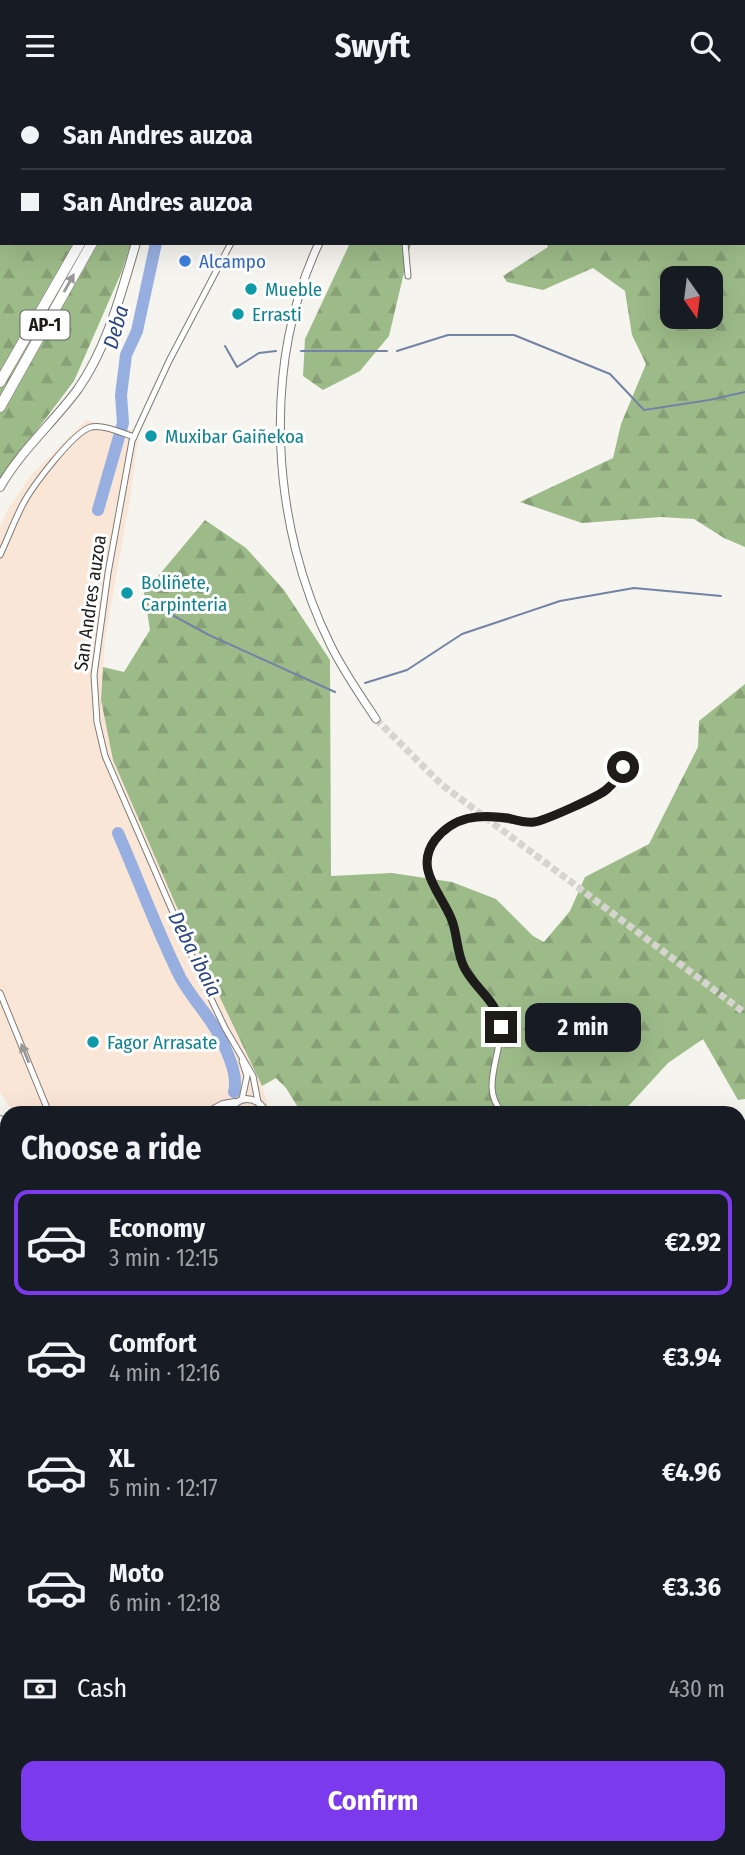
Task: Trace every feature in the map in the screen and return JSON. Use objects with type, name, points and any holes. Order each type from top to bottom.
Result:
[{"type":"highway","name":"AP-1","points":[[0,382],[79,245]]},
{"type":"highway","name":"AP-1","points":[[0,407],[91,245]]},
{"type":"main road","points":[[0,487],[23,453],[77,390],[93,365],[109,327],[135,245]]},
{"type":"main road","points":[[318,245],[301,289],[285,357],[280,416],[281,473],[291,531],[308,588],[331,645],[376,719]]},
{"type":"street","name":"San Andres auzoa","points":[[230,245],[169,362],[134,437],[108,573],[94,675],[97,722],[105,756],[205,986],[239,1054]]},
{"type":"street","points":[[405,245],[408,276]]},
{"type":"street","points":[[0,555],[23,503],[76,437],[95,426],[134,437]]},
{"type":"street","points":[[497,1106],[492,1090],[501,1041],[499,1014],[493,1002],[471,980],[459,957],[451,917],[430,878],[427,860],[429,851],[441,833],[458,820],[489,816],[538,821],[601,793],[621,773],[625,760]]},
{"type":"street","points":[[0,993],[46,1106]]},
{"type":"street","points":[[235,1106],[247,1084],[239,1054]]},
{"type":"street","points":[[239,1054],[253,1076],[261,1106]]},
{"type":"street","points":[[219,1106],[240,1100],[258,1102]]},
{"type":"shaded area","points":[[86,420],[131,430],[138,440],[105,639],[101,700],[113,760],[175,903],[262,1086],[269,1106],[9,1106],[0,1092],[0,527],[8,509],[31,475]]},
{"type":"green space","points":[[0,245],[130,245],[122,271],[74,381],[0,479]]},
{"type":"green space","points":[[349,245],[411,245],[389,336],[360,371],[323,390],[303,376],[305,339]]},
{"type":"green space","points":[[547,245],[745,245],[745,547],[724,538],[694,519],[661,517],[582,523],[520,502],[613,458],[621,424],[646,364],[632,335],[625,291],[593,268],[543,290],[507,282],[503,276],[548,247]]},
{"type":"green space","points":[[205,520],[246,548],[284,590],[330,660],[331,876],[392,873],[452,882],[496,899],[533,936],[544,942],[570,911],[585,877],[649,844],[698,747],[699,721],[745,684],[745,1099],[738,1100],[703,1039],[668,1063],[628,1106],[297,1106],[276,1078],[262,1086],[175,903],[113,760],[101,700],[103,667],[124,672],[150,630],[144,593]]},
{"type":"waterway","name":"Deba","points":[[98,510],[123,423],[121,395],[126,355],[137,331],[156,245]]},
{"type":"waterway","points":[[397,351],[448,335],[514,335],[610,374],[644,410],[745,392]]},
{"type":"waterway","points":[[225,346],[237,367],[259,353],[276,351]]},
{"type":"waterway","points":[[301,351],[387,351]]},
{"type":"waterway","points":[[365,683],[407,670],[462,634],[560,601],[634,588],[721,596]]},
{"type":"waterway","points":[[161,609],[209,635],[335,692]]},
{"type":"waterway","name":"Deba ibaia","points":[[118,833],[180,977],[215,1027],[224,1045],[234,1074],[234,1092]]},
{"type":"tunnel","points":[[376,719],[441,784],[745,1013]]},
{"type":"place","name":"Alcampo","points":[[185,261]]},
{"type":"place","name":"Mueble","points":[[251,289]]},
{"type":"place","name":"Errasti","points":[[238,314]]},
{"type":"place","name":"Muxibar Gaiñekoa","points":[[151,436]]},
{"type":"place","name":"Boliñete, Carpinteria","points":[[127,593]]},
{"type":"place","name":"Fagor Arrasate","points":[[93,1042]]},
{"type":"route","points":[[501,1027],[493,1002],[471,980],[459,957],[451,917],[434,889],[427,869],[430,848],[446,828],[464,818],[480,816],[538,821],[606,790],[623,767]]}]
